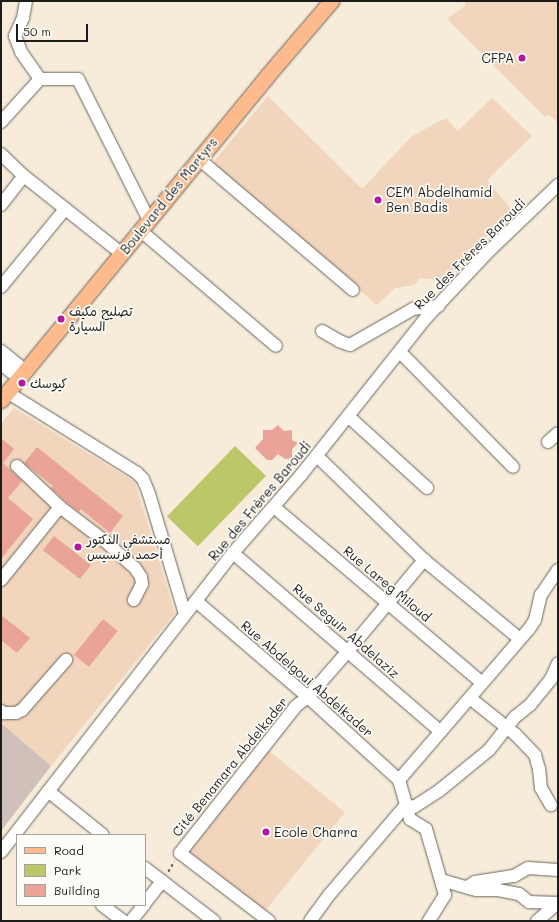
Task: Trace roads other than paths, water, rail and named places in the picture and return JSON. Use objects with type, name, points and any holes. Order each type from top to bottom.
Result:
[{"type":"main road","name":"Boulevard des Martyrs","points":[[4,396],[199,159],[332,1]]},
{"type":"street","points":[[26,1],[23,18],[15,36],[21,52],[40,79]]},
{"type":"street","points":[[1,122],[40,79],[78,79],[145,225],[276,346]]},
{"type":"street","points":[[1,154],[24,176],[122,254]]},
{"type":"street","points":[[199,159],[354,290]]},
{"type":"street","points":[[1,205],[24,176]]},
{"type":"street","name":"Rue des Frères Baroudi","points":[[18,834],[48,791],[233,553],[317,456],[426,318],[439,306],[486,254],[556,190]]},
{"type":"street","points":[[1,287],[65,209]]},
{"type":"street","points":[[322,331],[339,341],[350,345],[413,309],[439,306]]},
{"type":"street","points":[[1,351],[22,374]]},
{"type":"street","points":[[400,352],[513,467]]},
{"type":"street","points":[[1,364],[22,374]]},
{"type":"street","points":[[4,396],[137,473],[143,479],[150,494],[186,614]]},
{"type":"street","points":[[348,416],[427,488]]},
{"type":"street","points":[[548,442],[558,433]]},
{"type":"street","points":[[317,456],[424,560],[520,639]]},
{"type":"street","points":[[17,466],[60,507],[106,542],[135,568],[141,577],[142,584],[134,600]]},
{"type":"street","points":[[1,580],[60,507]]},
{"type":"street","name":"Rue Lareg Miloud","points":[[274,507],[482,683]]},
{"type":"street","name":"Rue Seguir Abdelaziz","points":[[233,553],[441,732]]},
{"type":"street","name":"Cité Benamara Abdelkader","points":[[269,921],[180,853],[296,706],[308,697],[424,560]]},
{"type":"street","points":[[1,561],[10,569]]},
{"type":"street","points":[[429,921],[445,895],[426,829],[410,819],[399,780],[535,620],[541,595],[558,570]]},
{"type":"street","name":"Rue Abdelgoui Abdelkader","points":[[196,601],[308,697],[399,780]]},
{"type":"street","points":[[1,711],[4,714],[16,713],[22,710],[66,660]]},
{"type":"street","points":[[406,805],[414,807],[440,790],[489,750],[515,718],[530,705],[555,678],[558,663]]},
{"type":"street","points":[[470,698],[528,746],[536,755],[541,788],[551,805]]},
{"type":"street","points":[[48,791],[102,834]]},
{"type":"street","points":[[310,921],[329,895],[406,805]]},
{"type":"street","name":"Rue des Frères Baroudi","points":[[1,852],[15,838]]},
{"type":"street","points":[[467,887],[475,882],[514,876],[528,868],[558,870]]},
{"type":"street","points":[[146,869],[214,921]]},
{"type":"street","points":[[441,880],[477,890],[498,890],[519,894],[529,902],[558,903]]},
{"type":"street","points":[[146,901],[162,881]]},
{"type":"street","points":[[537,921],[558,903]]},
{"type":"street","points":[[103,906],[123,921]]},
{"type":"street","points":[[131,921],[142,906]]},
{"type":"place","name":"CFPA","points":[[522,58]]},
{"type":"place","name":"CEM Abdelhamid Ben Badis","points":[[378,200]]},
{"type":"place","name":"تصليح مكيف السيارة","points":[[61,319]]},
{"type":"place","name":"كيوسك","points":[[22,383]]},
{"type":"place","name":"مستشفى الدكتور أحمد فرنسيس","points":[[78,547]]},
{"type":"place","name":"Ecole Charra","points":[[266,832]]}]
